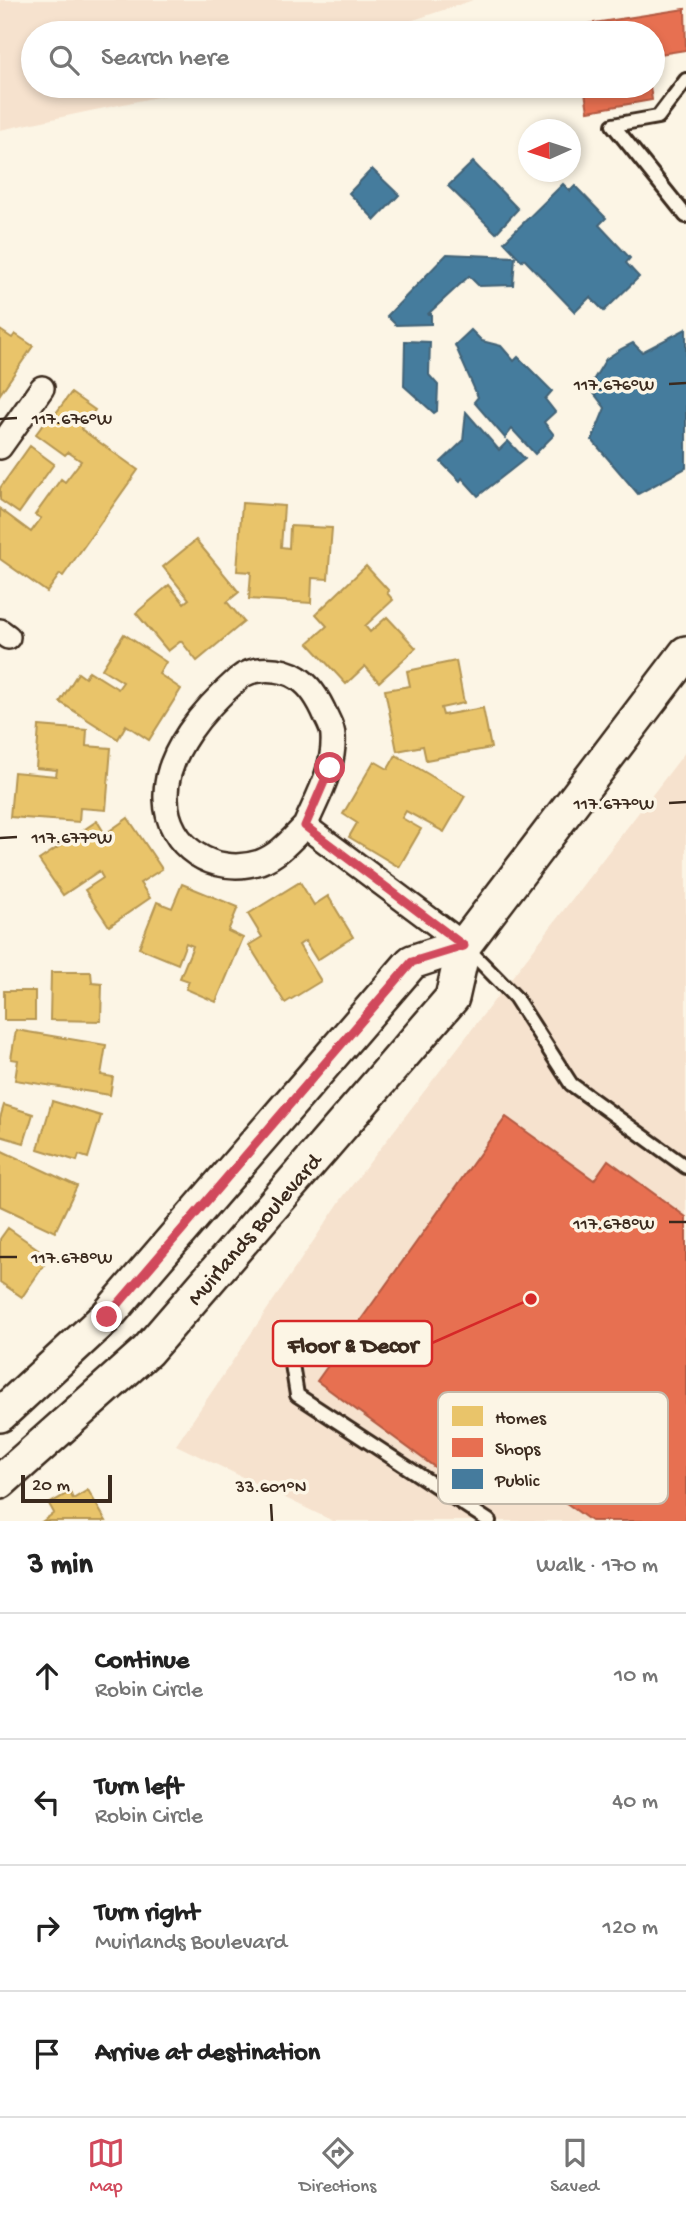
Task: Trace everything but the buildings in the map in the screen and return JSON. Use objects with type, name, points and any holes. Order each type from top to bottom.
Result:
[{"type":"main road","name":"Muirlands Boulevard","points":[[0,1482],[147,1351],[452,998],[464,946],[686,653]]},
{"type":"main road","points":[[0,1415],[107,1317],[412,962],[464,946]]},
{"type":"street","points":[[0,447],[42,388]]},
{"type":"street","points":[[270,669],[298,678],[319,700],[334,734],[330,768],[305,826],[280,852],[259,862],[232,867],[207,862],[187,847],[170,825],[166,797],[171,768],[195,723],[221,694],[244,674],[270,669]]},
{"type":"street","points":[[305,826],[464,946]]},
{"type":"lane","points":[[686,80],[658,117],[613,125],[686,216]]},
{"type":"lane","points":[[464,946],[515,997],[572,1084],[686,1167]]},
{"type":"lane","points":[[290,1352],[297,1395],[438,1488]]},
{"type":"lane","points":[[463,1504],[489,1521]]},
{"type":"shaded area","points":[[0,0],[473,0],[411,21],[21,21],[21,98],[152,98],[0,130]]},
{"type":"shaded area","points":[[686,751],[686,1521],[333,1521],[176,1445],[343,1197]]},
{"type":"place","name":"Floor & Decor","points":[[531,1299]]},
{"type":"route","points":[[107,1317],[322,1070],[412,962],[464,946],[305,826],[330,768]]}]
